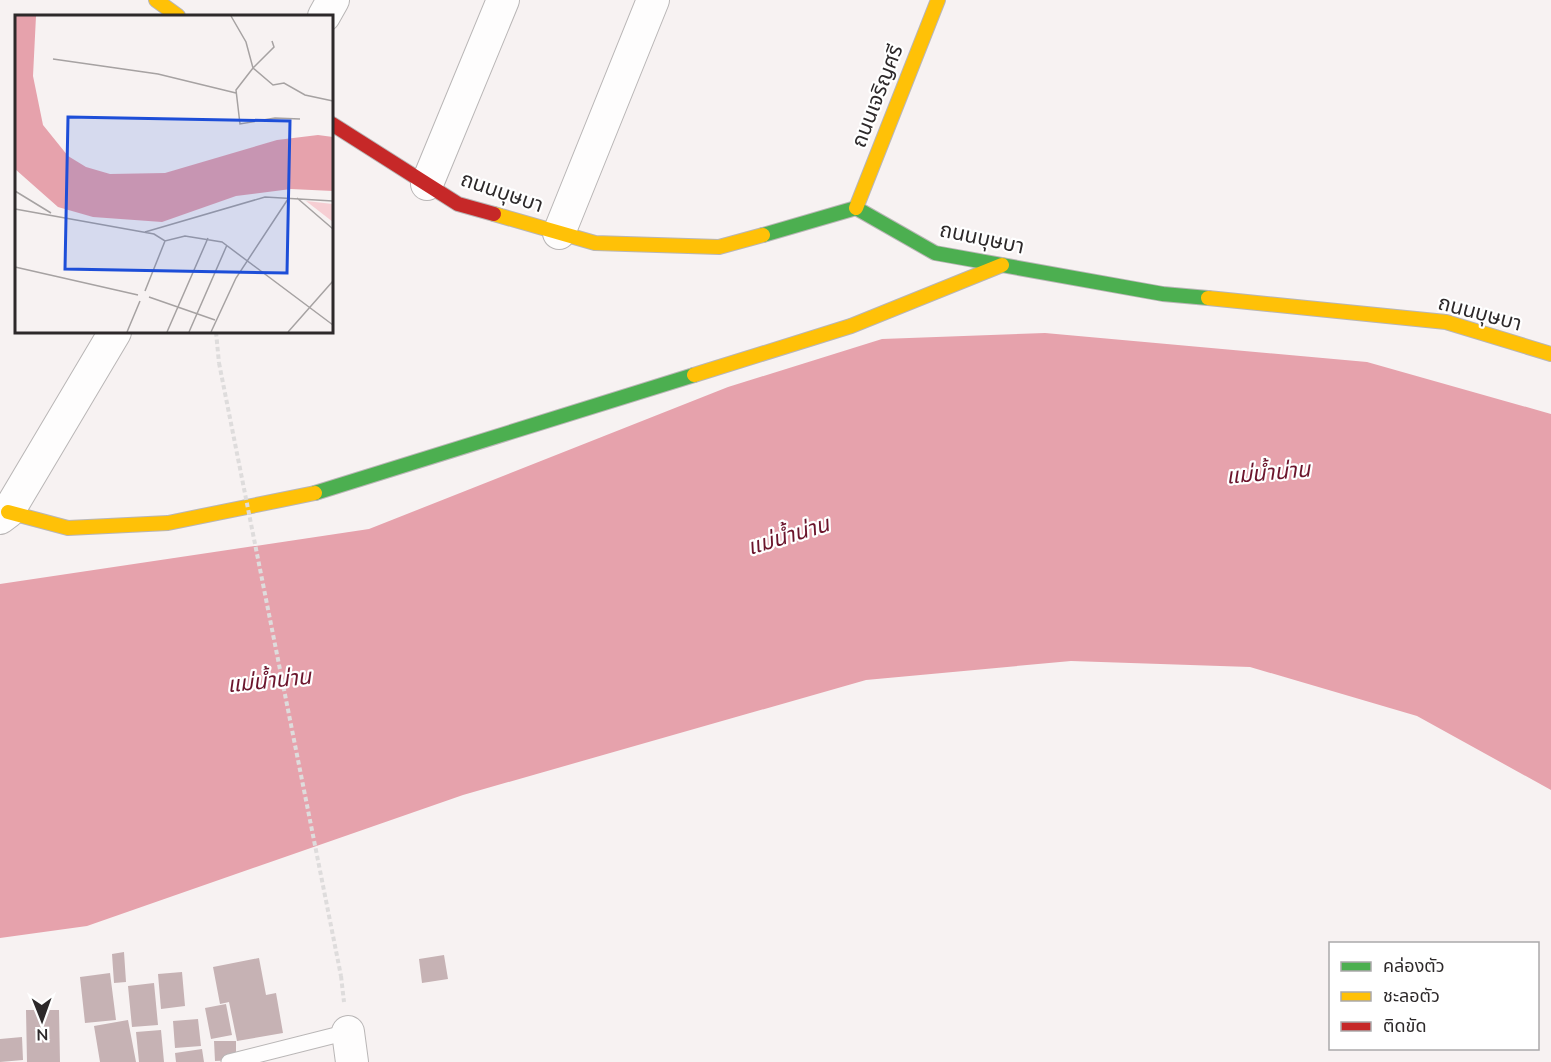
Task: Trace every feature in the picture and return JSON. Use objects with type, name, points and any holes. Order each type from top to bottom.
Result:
[{"type":"main road","points":[[156,0],[177,15]]},
{"type":"main road","name":"ถนนเจริญศรี","points":[[856,208],[938,0]]},
{"type":"main road","name":"ถนนบุษบา","points":[[333,125],[458,204],[595,243],[718,247],[856,208],[935,253],[1163,294],[1446,322],[1551,354]]},
{"type":"main road","points":[[4,515],[68,528],[168,523],[311,494],[851,326],[1002,265]]},
{"type":"street","points":[[325,15],[333,0]]},
{"type":"street","points":[[427,184],[503,0]]},
{"type":"street","points":[[559,233],[653,0]]},
{"type":"street","points":[[4,515],[114,333]]},
{"type":"street","points":[[348,1032],[352,1062]]},
{"type":"lane","points":[[229,1062],[348,1032]]},
{"type":"path","points":[[216,333],[219,363],[341,976]]},
{"type":"water","name":"แม่น้ำน่าน","points":[[1045,333],[1367,362],[1551,414],[1551,790],[1417,716],[1250,667],[1071,661],[866,680],[463,795],[87,926],[0,938],[0,584],[369,529],[728,387],[882,339]]},
{"type":"building","points":[[124,952],[126,982],[114,983],[112,954]]},
{"type":"building","points":[[444,955],[448,979],[422,983],[419,959]]},
{"type":"building","points":[[259,958],[266,995],[276,993],[283,1033],[237,1041],[229,1002],[220,1004],[213,967]]},
{"type":"building","points":[[182,972],[185,1006],[161,1009],[158,974]]},
{"type":"building","points":[[110,973],[116,1020],[85,1023],[80,977]]},
{"type":"building","points":[[154,983],[158,1025],[132,1027],[128,986]]},
{"type":"building","points":[[226,1004],[232,1035],[211,1039],[205,1008]]},
{"type":"building","points":[[26,1010],[59,1010],[60,1062],[27,1062]]},
{"type":"building","points":[[198,1019],[201,1046],[175,1048],[173,1021]]},
{"type":"building","points":[[128,1020],[136,1062],[100,1062],[94,1026]]},
{"type":"building","points":[[161,1030],[164,1062],[139,1062],[136,1032]]},
{"type":"building","points":[[22,1037],[23,1060],[0,1062],[0,1039]]},
{"type":"building","points":[[214,1041],[236,1041],[236,1060],[215,1061]]},
{"type":"building","points":[[202,1049],[204,1062],[176,1062],[175,1053]]},
{"type":"traffic: fast","points":[[763,235],[856,208],[935,253],[1163,294],[1208,298]]},
{"type":"traffic: fast","points":[[315,493],[694,375]]},
{"type":"traffic: slow","points":[[156,0],[177,15]]},
{"type":"traffic: slow","points":[[856,208],[938,0]]},
{"type":"traffic: slow","points":[[494,214],[595,243],[719,247],[763,235]]},
{"type":"traffic: slow","points":[[694,375],[851,326],[1002,265]]},
{"type":"traffic: slow","points":[[1208,298],[1446,322],[1551,354]]},
{"type":"traffic: slow","points":[[8,512],[68,528],[168,523],[315,493]]},
{"type":"traffic: jam","points":[[333,125],[458,204],[494,214]]}]
